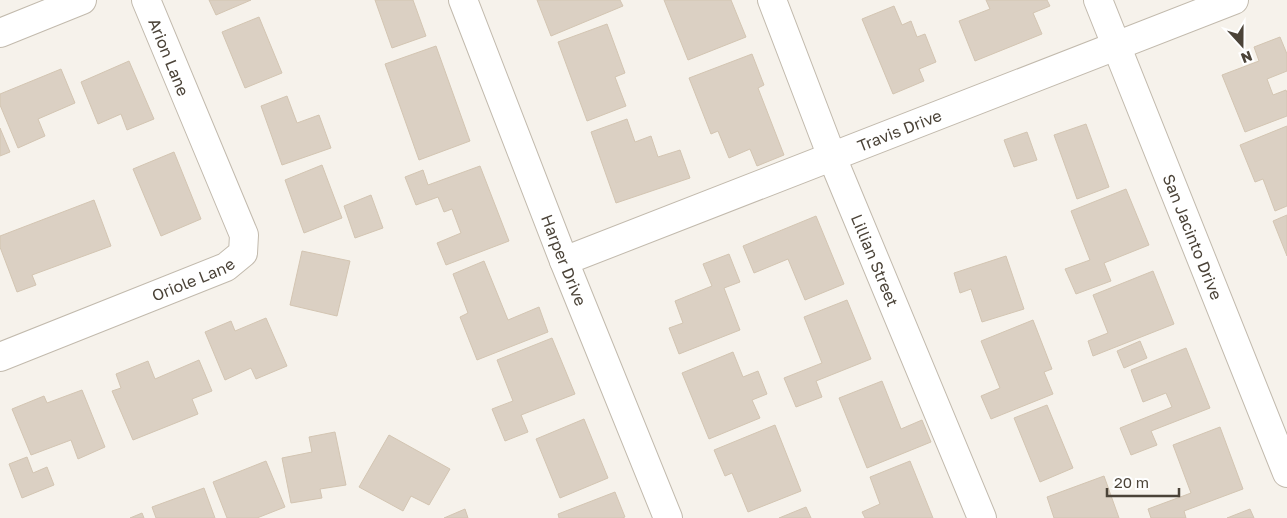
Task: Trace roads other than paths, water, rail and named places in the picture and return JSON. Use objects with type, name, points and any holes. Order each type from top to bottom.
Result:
[{"type":"street","points":[[0,33],[82,0]]},
{"type":"street","name":"Arion Lane","points":[[146,0],[193,114]]},
{"type":"street","name":"Harper Drive","points":[[463,0],[564,261],[668,518]]},
{"type":"street","name":"Lillian Street","points":[[772,0],[832,157],[982,518]]},
{"type":"street","name":"San Jacinto Drive","points":[[1098,0],[1287,473]]},
{"type":"street","name":"Travis Drive","points":[[564,261],[1234,0]]},
{"type":"street","name":"Oriole Lane","points":[[0,357],[226,267],[243,253],[244,235],[193,114]]}]
